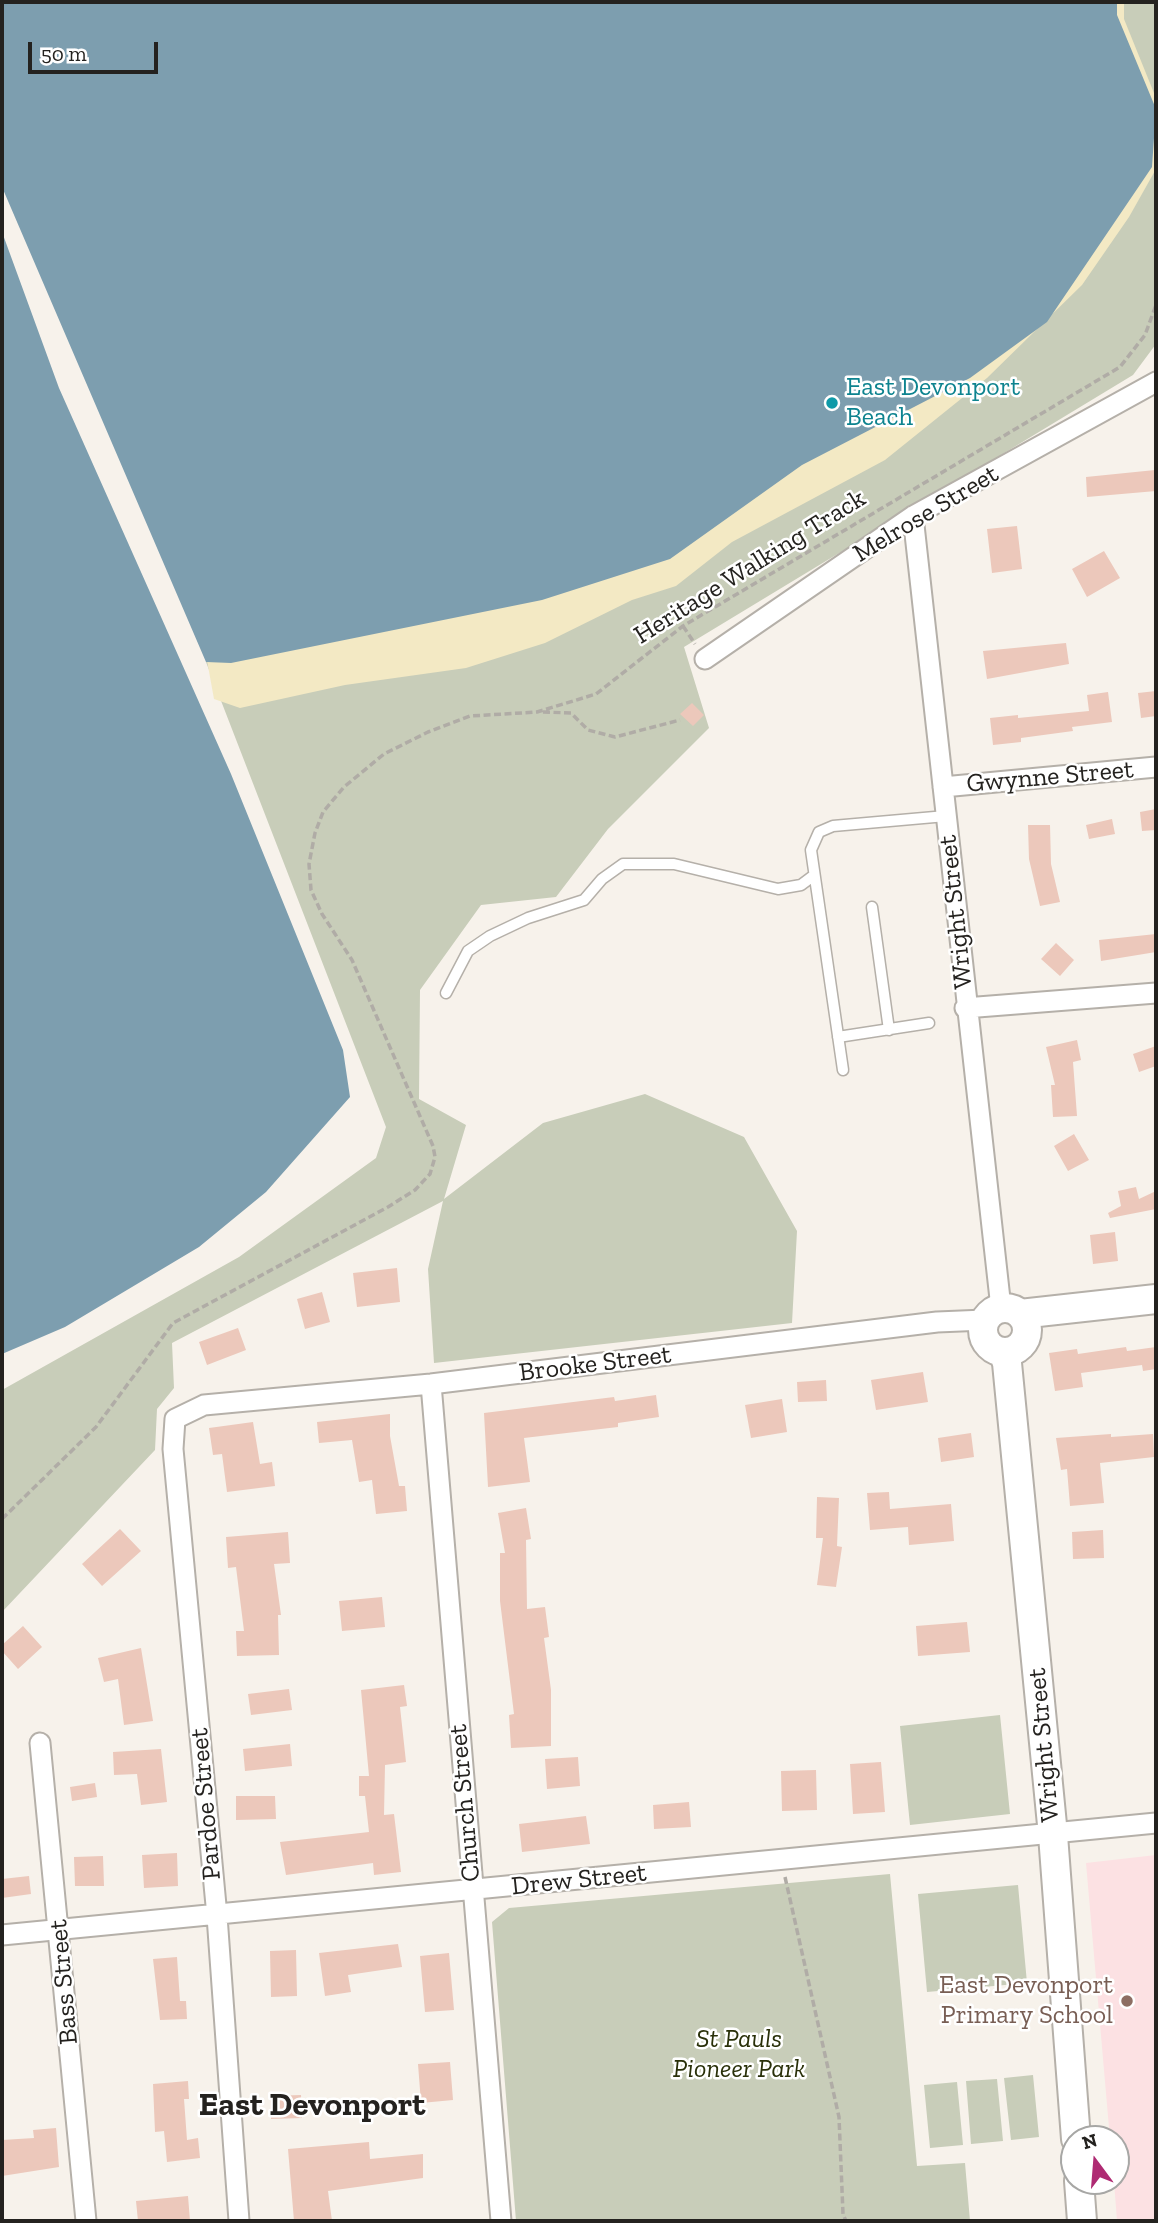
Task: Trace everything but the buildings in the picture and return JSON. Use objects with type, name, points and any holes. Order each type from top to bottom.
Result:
[{"type":"street","name":"Melrose Street","points":[[705,659],[913,516],[1156,382]]},
{"type":"street","name":"Wright Street","points":[[913,516],[965,1008],[1002,1314]]},
{"type":"street","name":"Gwynne Street","points":[[943,787],[1156,767]]},
{"type":"street","points":[[965,1008],[1156,993]]},
{"type":"street","name":"Brooke Street","points":[[204,1405],[431,1384],[1002,1314],[1156,1299]]},
{"type":"street","points":[[1002,1314],[1027,1325],[1025,1339],[1016,1349],[1003,1352],[985,1341],[1002,1314]]},
{"type":"street","name":"Wright Street","points":[[1003,1352],[1007,1363],[1052,1835],[1075,2125]]},
{"type":"street","name":"Church Street","points":[[431,1384],[501,2221]]},
{"type":"street","name":"Pardoe Street","points":[[204,1405],[175,1419],[173,1449],[217,1916],[239,2221]]},
{"type":"street","name":"Bass Street","points":[[40,1743],[86,2221]]},
{"type":"street","name":"Drew Street","points":[[2,1935],[1156,1823]]},
{"type":"street","points":[[1080,2195],[1082,2221]]},
{"type":"lane","points":[[843,1070],[811,850],[819,832],[826,829],[946,816]]},
{"type":"lane","points":[[446,993],[468,951],[490,936],[528,918],[584,900],[602,879],[622,864],[674,864],[778,889],[801,885],[813,877]]},
{"type":"lane","points":[[872,907],[889,1030]]},
{"type":"lane","points":[[838,1037],[929,1023]]},
{"type":"path","name":"Heritage Walking Track","points":[[2,1519],[96,1427],[173,1323],[388,1207],[415,1190],[429,1174],[435,1157],[433,1146],[352,960],[333,934],[311,890],[309,864],[315,833],[323,812],[344,787],[384,754],[428,732],[470,716],[537,712],[596,694],[683,626],[1120,368],[1145,335],[1156,305]]},
{"type":"path","points":[[537,712],[571,713],[588,730],[615,737],[680,720]]},
{"type":"path","points":[[780,1858],[839,2117],[843,2214],[846,2221]]},
{"type":"shaded area","name":"East Devonport Primary School","points":[[1156,1855],[1156,2221],[1117,2221],[1115,2195],[1130,2195],[1130,2125],[1109,2125],[1086,1863]]},
{"type":"green space","points":[[1117,2],[1156,2],[1156,109]]},
{"type":"green space","points":[[1156,131],[1156,344],[1133,375],[684,647],[709,728],[608,829],[556,897],[481,905],[420,990],[419,1099],[466,1125],[444,1199],[543,1123],[645,1094],[744,1137],[797,1231],[792,1323],[434,1363],[428,1269],[443,1201],[172,1343],[174,1388],[157,1409],[155,1450],[2,1612],[2,1390],[239,1257],[376,1158],[386,1127],[206,662],[231,663]]},
{"type":"green space","points":[[1000,1715],[1010,1814],[910,1825],[900,1726]]},
{"type":"green space","name":"St Pauls Pioneer Park","points":[[890,1874],[917,2166],[965,2163],[970,2221],[516,2221],[492,1922],[509,1908]]},
{"type":"green space","points":[[1018,1885],[1027,1983],[927,1992],[918,1894]]},
{"type":"green space","points":[[1033,2075],[1039,2137],[1011,2140],[1004,2078]]},
{"type":"green space","points":[[997,2079],[1003,2141],[971,2144],[966,2081]]},
{"type":"green space","points":[[957,2082],[963,2145],[930,2148],[924,2085]]},
{"type":"sand","points":[[999,2],[1124,2],[1124,19],[1156,98],[1156,169],[1129,217],[1082,285],[987,378],[885,460],[732,542],[676,586],[632,600],[545,643],[466,668],[345,685],[240,708],[214,699],[200,622]]},
{"type":"water","points":[[2,2],[1117,2],[1117,15],[1156,109],[1152,167],[1047,322],[970,378],[802,465],[670,559],[542,600],[231,663],[206,662],[2,187]]},
{"type":"water","points":[[2,232],[59,388],[231,774],[343,1050],[350,1097],[266,1192],[199,1247],[65,1327],[2,1354]]},
{"type":"place","name":"East Devonport Beach","points":[[832,403]]},
{"type":"place","name":"East Devonport Primary School","points":[[1127,2001]]},
{"type":"district","name":"East Devonport","points":[[312,2106]]}]
